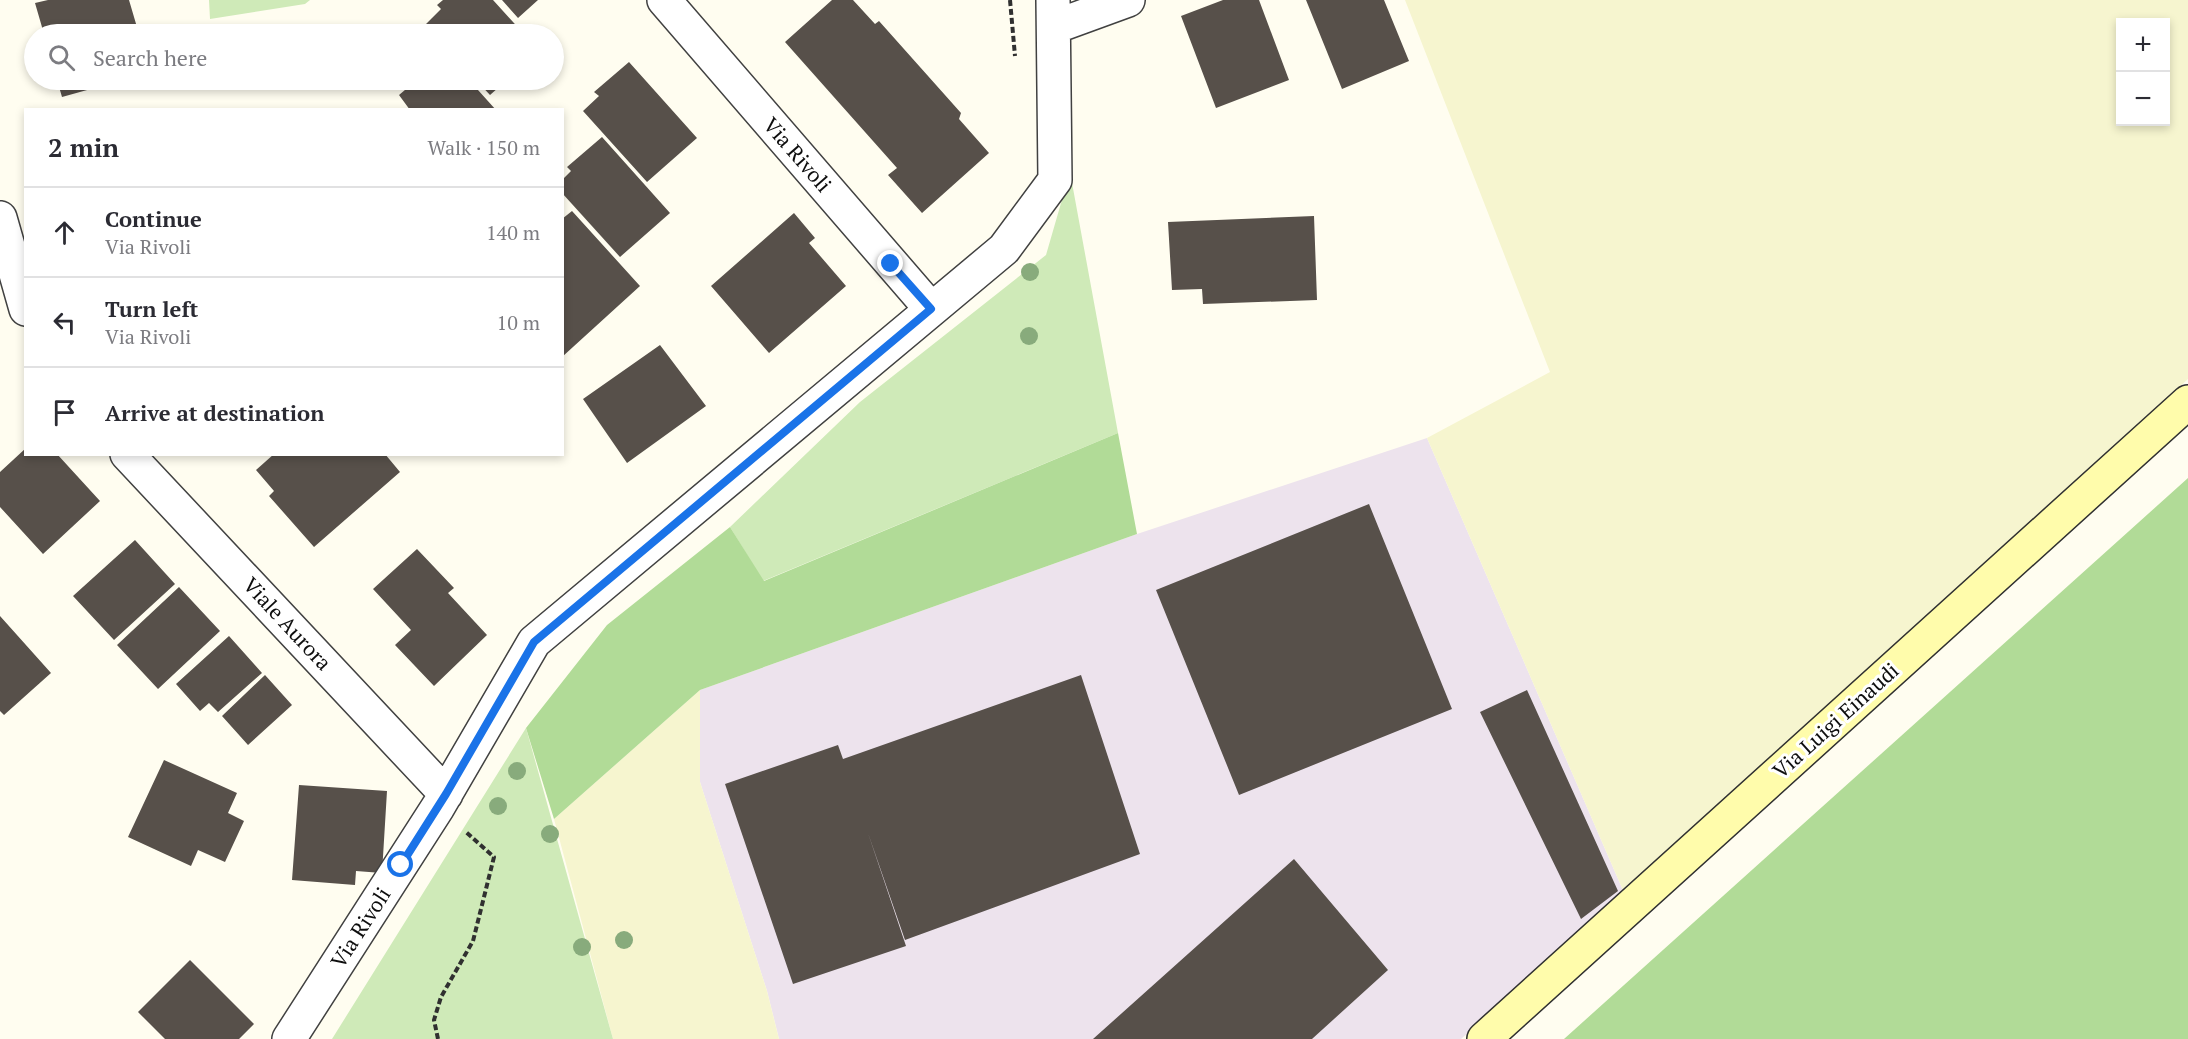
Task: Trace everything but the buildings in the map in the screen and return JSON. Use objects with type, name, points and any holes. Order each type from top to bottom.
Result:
[{"type":"main road","name":"Via Luigi Einaudi","points":[[1484,1039],[2188,402]]},
{"type":"street","name":"Via Rivoli","points":[[664,0],[931,309]]},
{"type":"street","name":"Via Rivoli","points":[[289,1039],[442,801],[534,642],[1004,249],[1055,180],[1053,14],[1128,0]]},
{"type":"street","points":[[0,218],[24,302]]},
{"type":"street","name":"Viale Aurora","points":[[129,456],[442,801]]},
{"type":"path","points":[[438,1039],[434,1020],[441,997],[473,941],[494,857],[442,801]]},
{"type":"shaded area","points":[[1427,438],[1625,895],[1461,1039],[779,1039],[767,991],[700,782],[700,690],[1137,534]]},
{"type":"green space","points":[[209,0],[310,0],[305,4],[210,19]]},
{"type":"green space","points":[[1405,0],[2188,0],[2188,379],[1625,895],[1427,438],[1550,372]]},
{"type":"green space","points":[[1070,172],[1118,433],[763,581],[730,527],[860,402],[1046,255]]},
{"type":"green space","points":[[1118,433],[1137,534],[700,690],[554,819],[526,728],[607,625],[730,527],[764,581]]},
{"type":"green space","points":[[2188,478],[2188,1039],[1564,1039]]},
{"type":"green space","points":[[700,690],[700,782],[767,991],[779,1039],[613,1039],[554,819]]},
{"type":"green space","points":[[526,728],[613,1039],[332,1039]]},
{"type":"route","points":[[401,865],[446,794],[534,642],[931,309],[891,264]]}]
